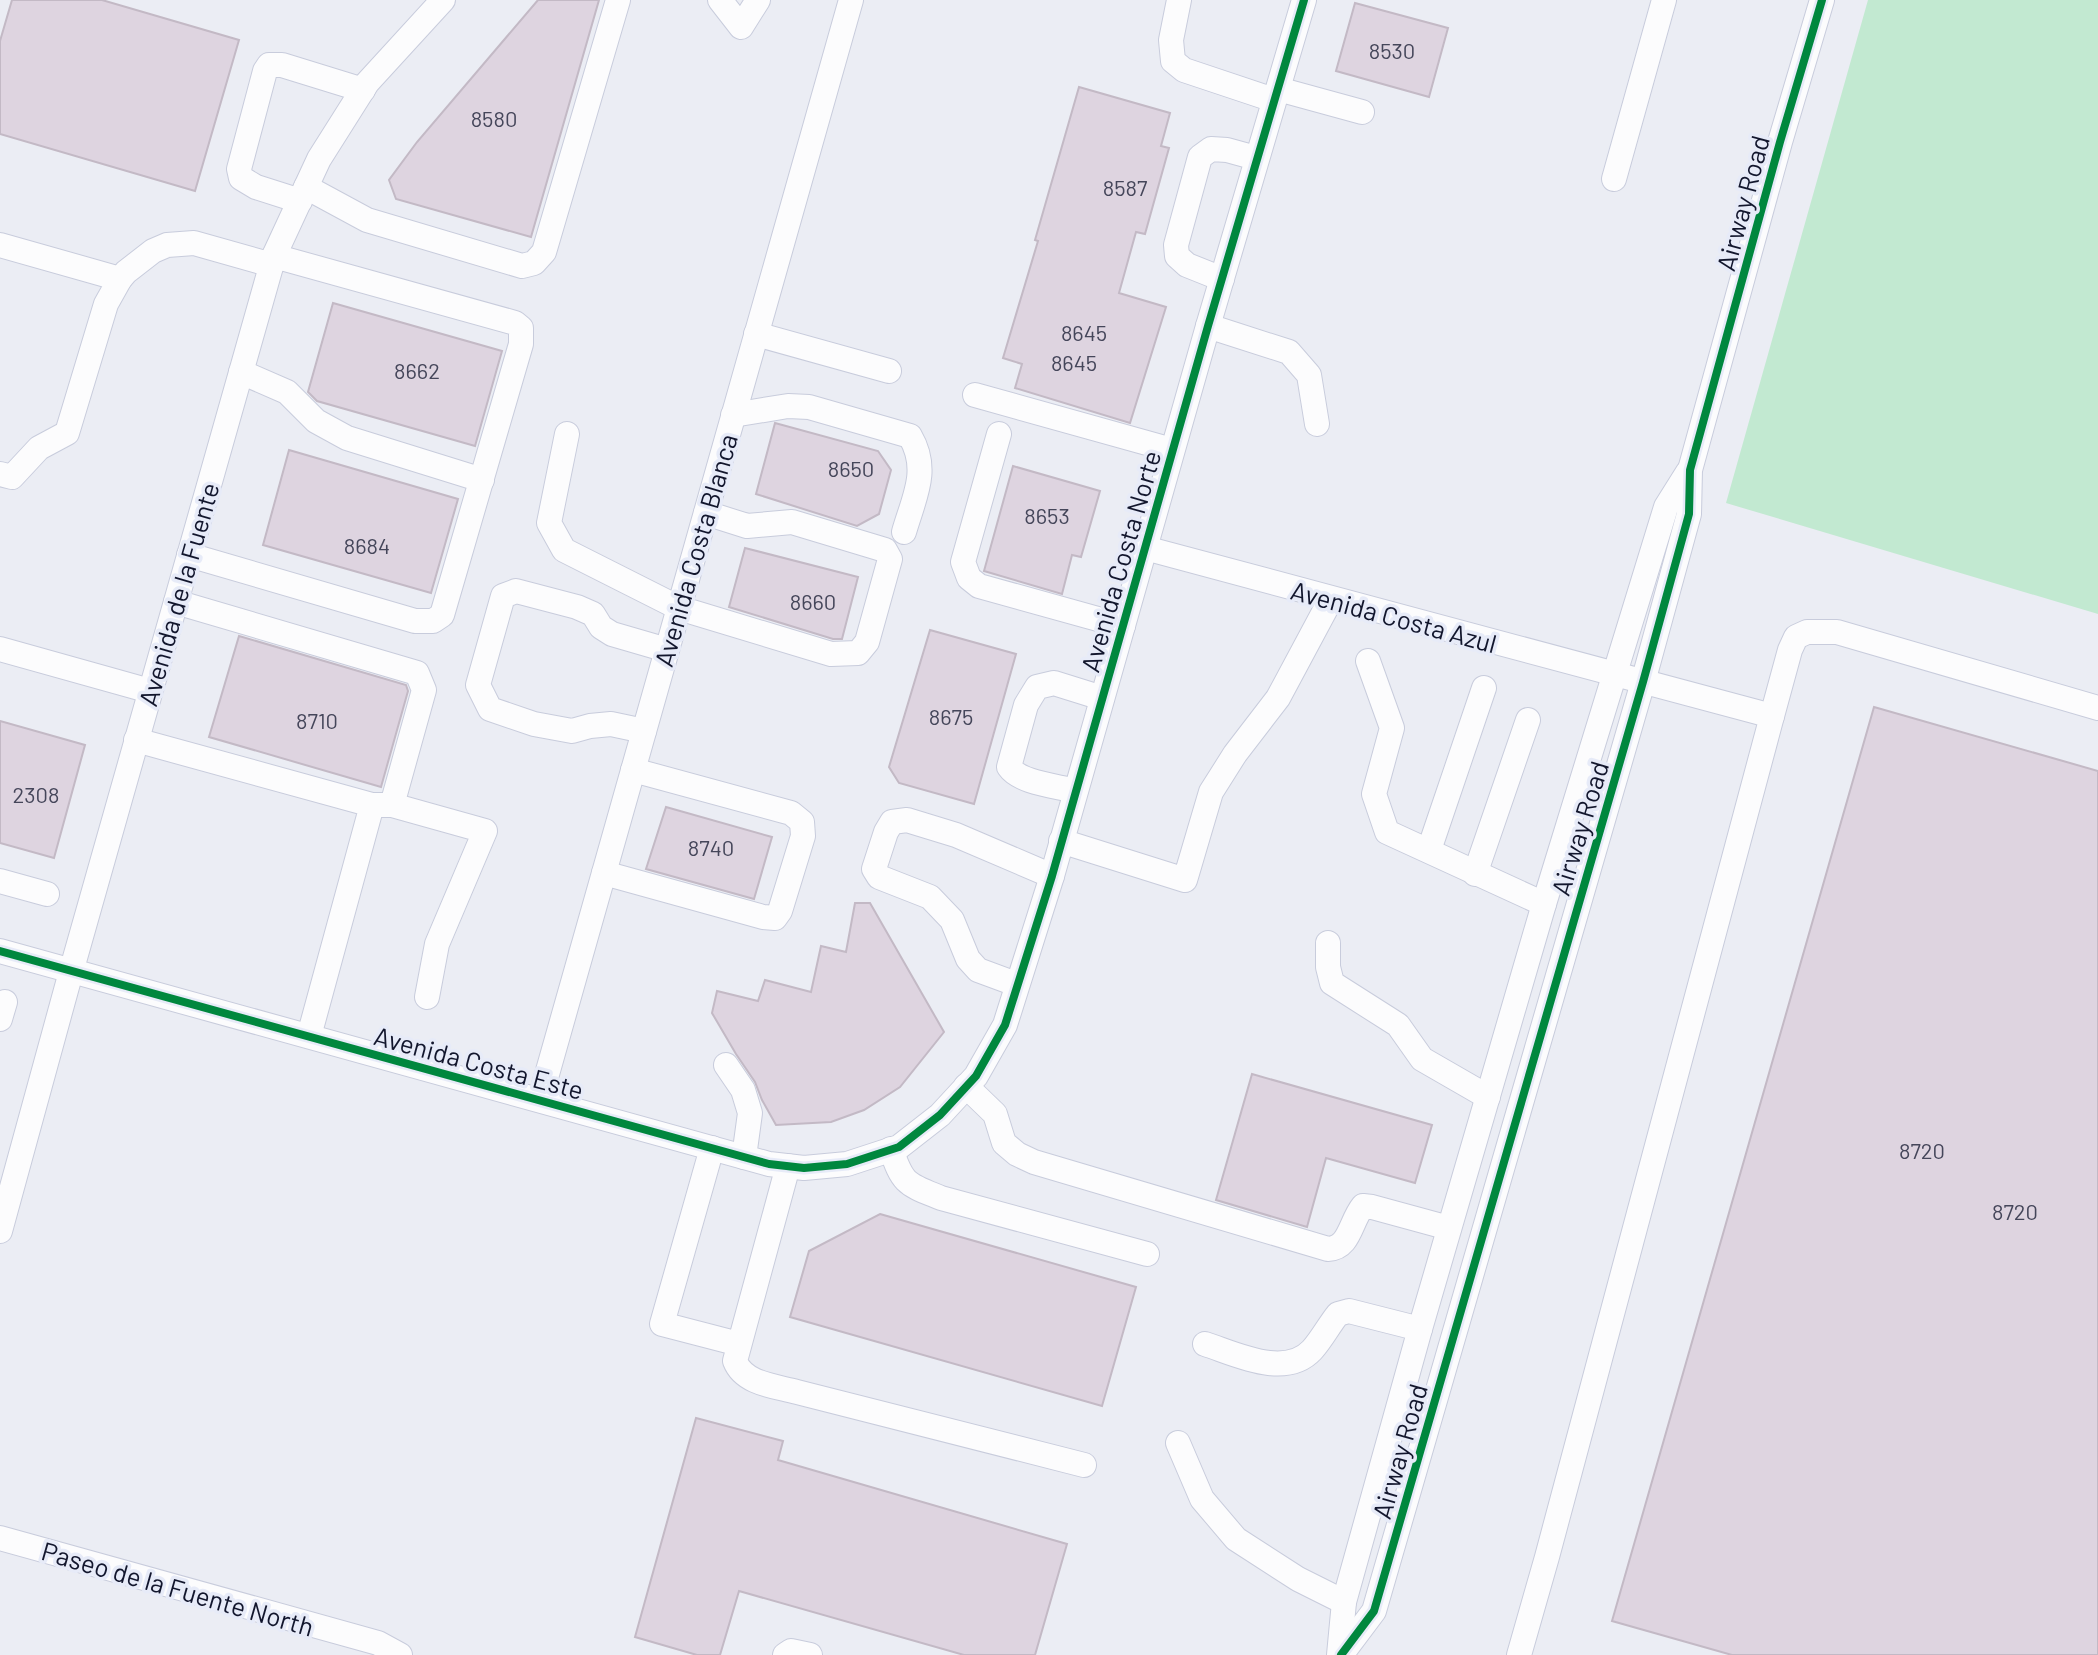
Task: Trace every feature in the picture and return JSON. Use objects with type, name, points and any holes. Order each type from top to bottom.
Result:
[{"type":"street","name":"Avenida de la Fuente","points":[[0,1231],[4,1203],[273,261],[319,159],[367,83],[443,0]]},
{"type":"street","points":[[363,90],[282,65],[269,65],[239,169],[241,178],[256,187],[303,194],[367,220],[522,266],[534,263],[544,252],[618,0]]},
{"type":"street","points":[[720,0],[741,27],[758,0]]},
{"type":"street","name":"Avenida Costa Blanca","points":[[540,1099],[851,0]]},
{"type":"street","points":[[1179,0],[1171,40],[1173,61],[1184,70],[1276,95],[1362,112]]},
{"type":"street","name":"Avenida Costa Norte","points":[[940,1115],[976,1076],[1005,1025],[1052,876],[1256,158],[1304,0]]},
{"type":"street","points":[[1614,179],[1664,0]]},
{"type":"street","name":"Airway Road","points":[[1340,1655],[1374,1611],[1643,682],[1689,514],[1690,470],[1775,157],[1822,0]]},
{"type":"street","points":[[1222,279],[1187,265],[1177,256],[1176,245],[1200,157],[1211,149],[1256,158]]},
{"type":"street","points":[[0,474],[12,477],[39,448],[67,433],[106,304],[120,279],[153,251],[167,245],[194,243],[273,261],[515,323],[521,328],[521,344],[442,615],[433,621],[415,621],[189,555]]},
{"type":"street","points":[[0,245],[120,279]]},
{"type":"street","points":[[1208,326],[1289,352],[1309,375],[1317,424]]},
{"type":"street","points":[[756,334],[889,371]]},
{"type":"street","points":[[241,372],[287,392],[316,421],[347,438],[482,480]]},
{"type":"street","points":[[975,395],[1172,450]]},
{"type":"street","points":[[733,415],[788,406],[809,407],[910,436],[920,457],[921,472],[904,532]]},
{"type":"street","points":[[567,434],[549,523],[564,550],[679,608],[831,654],[858,653],[867,642],[884,582],[890,559],[885,550],[792,522],[747,526],[706,513]]},
{"type":"street","points":[[999,434],[963,562],[969,578],[979,586],[1123,626]]},
{"type":"street","name":"Airway Road","points":[[1340,1655],[1344,1602],[1544,904],[1666,507],[1690,470]]},
{"type":"street","name":"Avenida Costa Azul","points":[[1145,548],[1772,716]]},
{"type":"street","points":[[644,731],[611,724],[572,731],[534,724],[490,709],[478,685],[503,596],[516,591],[577,607],[593,614],[601,627],[612,634],[667,650]]},
{"type":"street","points":[[1061,841],[1185,880],[1211,792],[1235,754],[1278,698],[1331,599]]},
{"type":"street","points":[[176,602],[417,673],[424,690],[382,805],[309,1036]]},
{"type":"street","points":[[1519,1655],[1772,716],[1796,637],[1807,632],[1837,632],[2098,708]]},
{"type":"street","points":[[0,649],[150,691]]},
{"type":"street","points":[[1368,661],[1392,728],[1374,794],[1387,832],[1544,904]]},
{"type":"street","points":[[1075,791],[1026,779],[1009,767],[1026,705],[1037,687],[1054,683],[1102,698]]},
{"type":"street","points":[[1429,850],[1484,688]]},
{"type":"street","points":[[1475,874],[1528,720]]},
{"type":"street","points":[[136,740],[485,831],[437,944],[427,997]]},
{"type":"street","points":[[604,873],[775,918],[780,911],[803,836],[802,822],[791,813],[633,770]]},
{"type":"street","points":[[1016,984],[978,970],[968,959],[952,920],[930,897],[879,877],[874,869],[886,832],[892,822],[907,820],[956,835],[1052,876]]},
{"type":"street","points":[[0,881],[47,894]]},
{"type":"street","points":[[1328,943],[1332,983],[1398,1025],[1422,1059],[1488,1097]]},
{"type":"street","name":"Avenida Costa Este","points":[[0,951],[769,1164],[804,1168],[847,1164],[899,1147],[940,1115]]},
{"type":"street","points":[[726,1065],[743,1090],[750,1113],[744,1157]]},
{"type":"street","points":[[966,1086],[995,1114],[1004,1143],[1017,1154],[1034,1162],[1239,1223],[1328,1249],[1344,1244],[1355,1215],[1363,1206],[1449,1228]]},
{"type":"street","points":[[712,1148],[662,1324],[739,1344]]},
{"type":"street","points":[[891,1149],[900,1174],[913,1187],[941,1198],[1147,1254]]},
{"type":"street","points":[[788,1166],[739,1344],[735,1361],[738,1370],[751,1379],[1084,1465]]},
{"type":"street","points":[[1205,1344],[1262,1362],[1292,1363],[1311,1351],[1338,1314],[1349,1311],[1420,1329]]},
{"type":"street","points":[[1178,1443],[1202,1499],[1236,1539],[1298,1579],[1344,1602]]},
{"type":"street","name":"Paseo de la Fuente North","points":[[0,1538],[378,1643],[400,1655]]},
{"type":"street","points":[[785,1655],[791,1651],[810,1655]]},
{"type":"green space","points":[[1868,0],[2098,0],[2098,614],[1726,503]]},
{"type":"building","points":[[12,0],[102,0],[239,40],[195,191],[0,134],[0,41]]},
{"type":"building","points":[[538,0],[599,0],[531,237],[396,199],[389,180],[417,142]]},
{"type":"building","points":[[1355,3],[1448,28],[1429,97],[1336,71]]},
{"type":"building","points":[[1079,87],[1170,113],[1161,146],[1169,148],[1145,234],[1136,232],[1119,293],[1166,307],[1130,423],[1015,388],[1022,364],[1003,358]]},
{"type":"building","points":[[333,303],[502,351],[475,446],[317,401],[308,392]]},
{"type":"building","points":[[775,423],[878,451],[891,470],[879,514],[857,526],[756,494]]},
{"type":"building","points":[[289,450],[458,499],[431,593],[263,545]]},
{"type":"building","points":[[1013,466],[1100,491],[1081,557],[1072,555],[1062,594],[984,571]]},
{"type":"building","points":[[745,548],[858,577],[842,639],[833,639],[729,607]]},
{"type":"building","points":[[930,630],[1016,654],[974,804],[899,783],[889,767]]},
{"type":"building","points":[[239,636],[406,685],[408,691],[381,787],[209,737]]},
{"type":"building","points":[[1874,707],[2098,771],[2098,1655],[1732,1655],[1612,1621]]},
{"type":"building","points":[[0,721],[85,745],[54,858],[0,843]]},
{"type":"building","points":[[666,807],[772,837],[754,899],[646,869]]},
{"type":"building","points":[[855,903],[870,903],[944,1032],[900,1087],[864,1110],[831,1122],[776,1125],[755,1082],[712,1013],[717,991],[758,1001],[765,980],[811,992],[821,946],[846,952]]},
{"type":"building","points":[[1252,1074],[1432,1125],[1415,1183],[1326,1158],[1307,1227],[1216,1200]]},
{"type":"building","points":[[880,1214],[1136,1287],[1102,1406],[790,1317],[809,1251]]},
{"type":"building","points":[[696,1418],[783,1441],[778,1460],[1067,1544],[1035,1655],[964,1655],[739,1591],[720,1655],[697,1655],[635,1637]]},
{"type":"cycle path","points":[[0,951],[769,1164],[804,1168],[847,1164],[899,1147],[940,1115],[976,1076],[1005,1025],[1052,876],[1304,0]]},
{"type":"cycle path","points":[[1341,1655],[1374,1611],[1643,682],[1689,514],[1690,470],[1822,0]]}]
